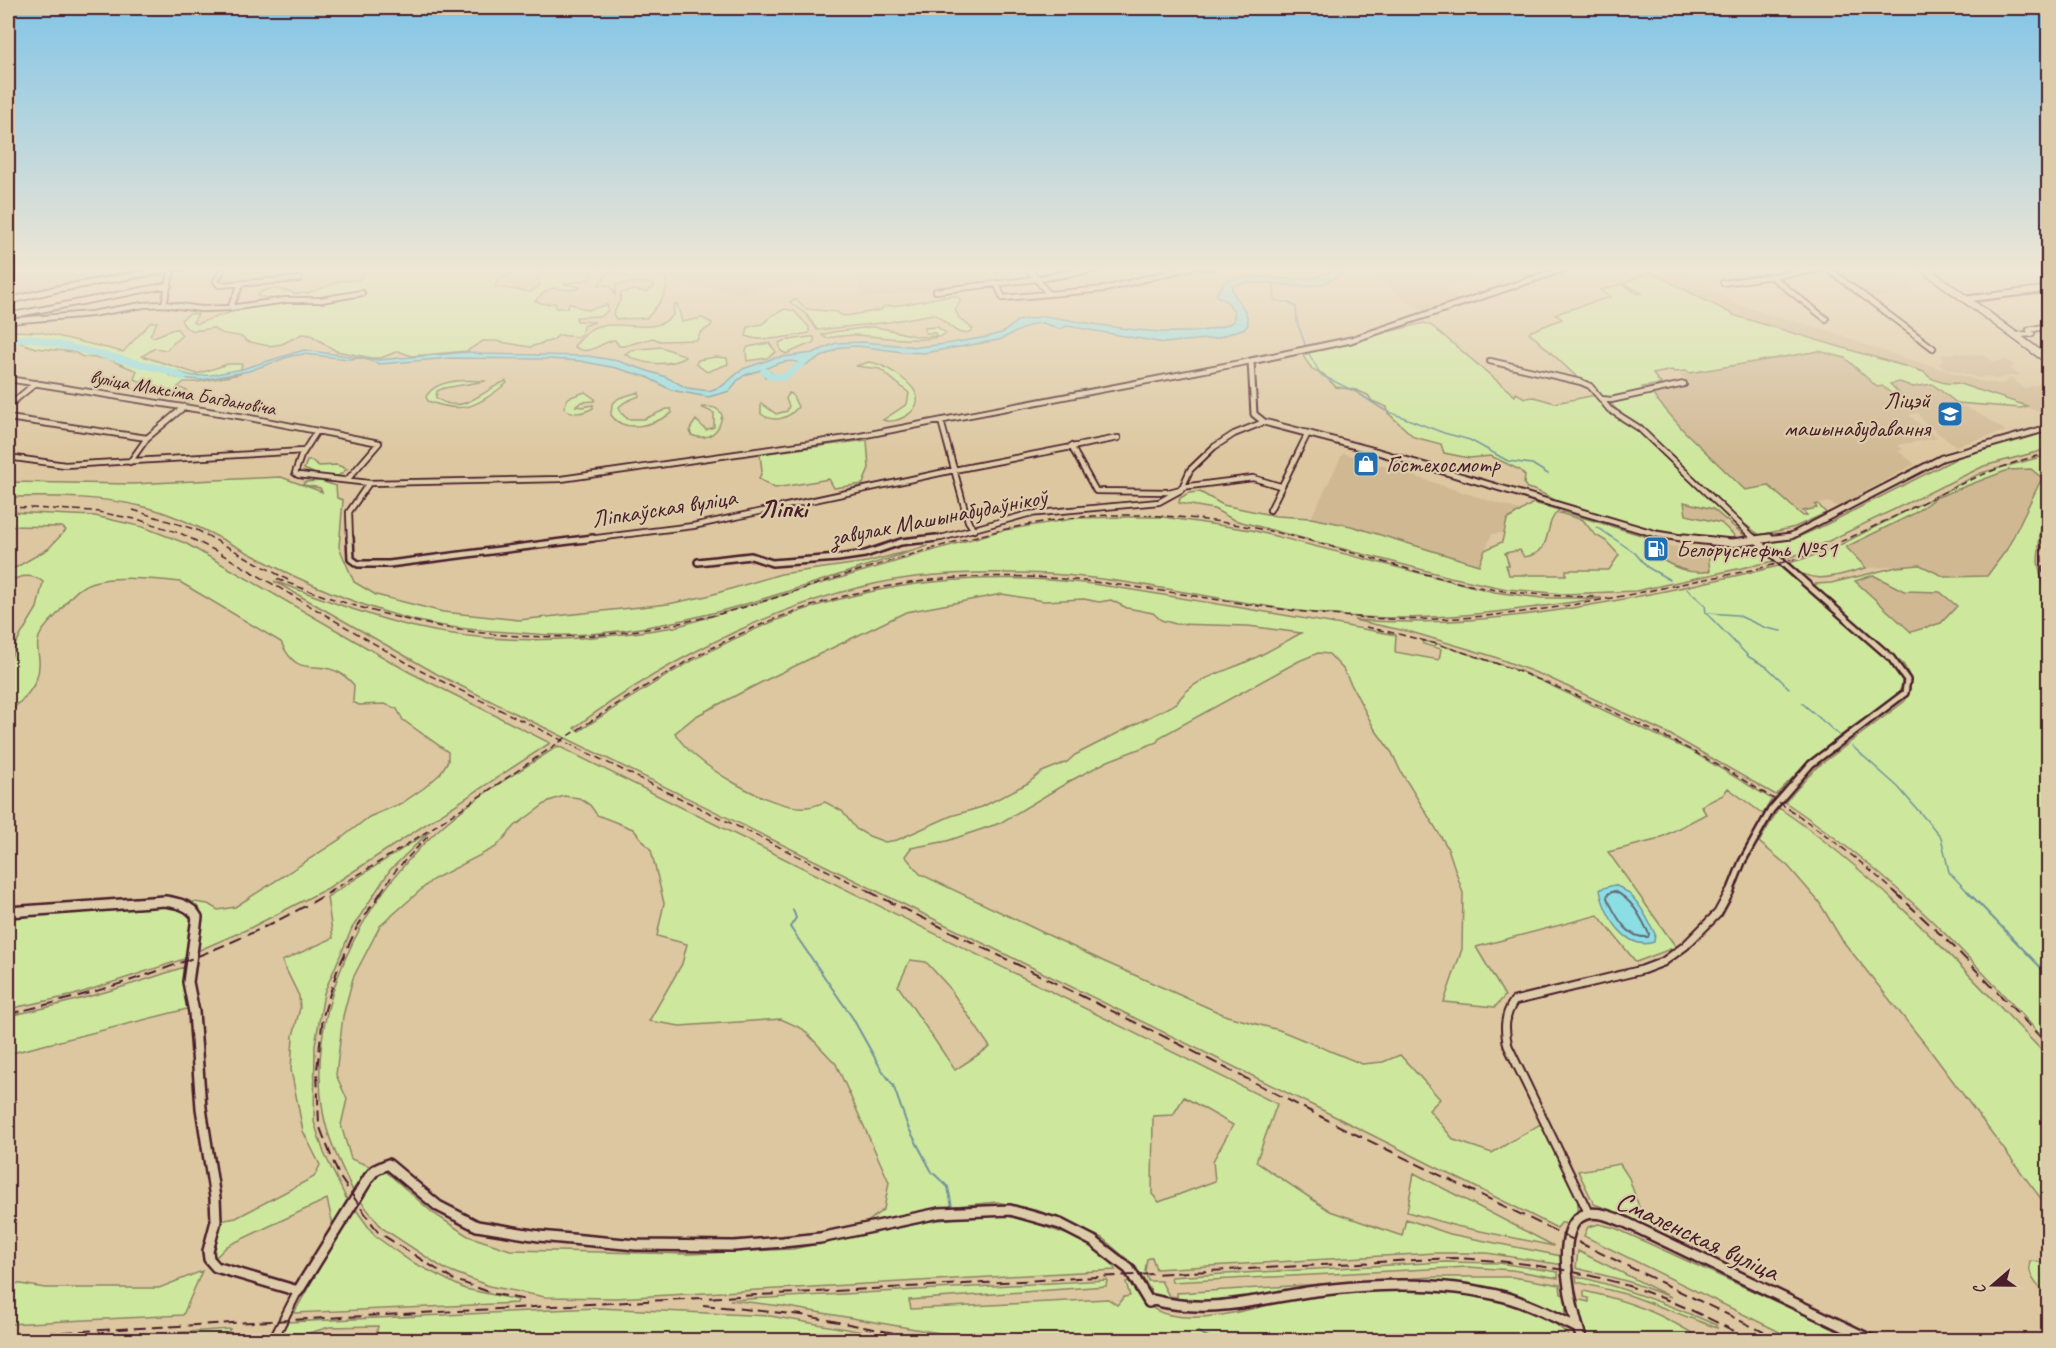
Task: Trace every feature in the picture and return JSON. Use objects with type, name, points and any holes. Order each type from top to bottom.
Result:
[{"type":"main road","points":[[2009,330],[2049,360]]},
{"type":"street","points":[[347,480],[379,443],[317,431],[304,451],[296,473],[347,480],[369,483],[561,479],[830,441],[941,421],[1251,361],[1351,340],[1381,330]]},
{"type":"street","points":[[1909,330],[1933,348]]},
{"type":"street","points":[[2016,335],[2032,334],[2030,330]]},
{"type":"street","points":[[1251,361],[1255,392],[1254,414],[1264,422],[1656,534],[1706,542],[1758,541],[1791,536],[1942,458],[2049,428]]},
{"type":"street","points":[[1490,361],[1576,380],[1590,386],[1609,409],[1639,428],[1780,562],[1891,658],[1907,680],[1905,693],[1811,764],[1771,810],[1742,862],[1730,892],[1718,913],[1685,946],[1663,962],[1642,970],[1514,1000],[1505,1016],[1504,1029],[1508,1046],[1589,1214]]},
{"type":"street","name":"вуліца Максіма Багдановіча","points":[[8,379],[317,431]]},
{"type":"street","points":[[8,406],[36,383]]},
{"type":"street","points":[[1601,399],[1611,400],[1684,384]]},
{"type":"street","points":[[130,462],[147,438],[184,407]]},
{"type":"street","points":[[8,418],[147,438]]},
{"type":"street","points":[[941,421],[968,521],[974,530]]},
{"type":"street","points":[[1071,446],[1096,491],[1169,492],[1181,488],[1191,468],[1213,449],[1246,429],[1264,422]]},
{"type":"street","points":[[1270,510],[1308,433]]},
{"type":"street","name":"Ліпкаўская вуліца","points":[[369,483],[349,512],[351,559],[358,564],[389,564],[693,526],[954,470],[1118,438]]},
{"type":"street","points":[[8,457],[65,465],[304,451]]},
{"type":"street","name":"завулак Машынабудаўнікоў","points":[[698,562],[751,556],[772,563],[838,558],[865,554],[901,542],[941,538],[1028,514],[1145,505],[1167,499],[1181,488],[1252,478],[1280,486]]},
{"type":"street","points":[[8,912],[165,901],[184,904],[194,910],[197,917],[188,982],[194,1012],[201,1108],[215,1198],[216,1221],[208,1251],[209,1259],[216,1267],[298,1291]]},
{"type":"street","points":[[274,1338],[298,1291],[369,1177],[375,1170],[388,1164],[438,1206],[459,1219],[477,1226],[507,1232],[636,1245],[734,1246],[820,1238],[939,1213],[1002,1209],[1060,1224],[1093,1241],[1129,1269],[1149,1302],[1153,1300],[1182,1308],[1214,1309],[1317,1291],[1378,1287],[1456,1289],[1504,1297],[1576,1327]]},
{"type":"street","name":"Смаленская вуліца","points":[[1582,1341],[1576,1327],[1570,1296],[1566,1254],[1575,1221],[1589,1214],[1603,1214],[1625,1222],[1871,1341]]},
{"type":"shaded area","points":[[1783,330],[1826,330],[1874,348],[1979,381],[2003,384],[2011,378],[2025,388],[2042,383],[2048,387],[2044,390],[2048,392],[2048,415],[1957,383],[1953,385],[1928,377],[1924,372]]},
{"type":"shaded area","points":[[1819,351],[1845,358],[1895,396],[1889,384],[1900,382],[1913,387],[1932,384],[1957,403],[2006,431],[1955,446],[1924,422],[1918,413],[1909,415],[1937,438],[1898,445],[1903,449],[1898,451],[1915,464],[1837,507],[1829,502],[1815,505],[1818,508],[1795,512],[1745,490],[1650,393],[1641,387],[1684,380],[1679,374]]},
{"type":"shaded area","points":[[1956,353],[1985,356],[1993,362],[2006,360],[2015,366],[2009,368],[2020,375],[1994,379],[1988,376],[1979,378],[1947,369],[1938,364],[1944,360],[1940,355]]},
{"type":"shaded area","points":[[1343,453],[1523,511],[1507,520],[1503,533],[1492,534],[1479,565],[1311,518]]},
{"type":"shaded area","points":[[2031,469],[2042,478],[2040,485],[2012,535],[2007,549],[1987,576],[1944,577],[1920,565],[1866,568],[1845,548],[1913,514],[1935,498],[2008,470]]},
{"type":"shaded area","points":[[1684,502],[1713,509],[1727,521],[1721,523],[1685,515]]},
{"type":"shaded area","points":[[1652,543],[1708,552],[1710,571],[1702,573],[1679,570],[1654,555]]},
{"type":"shaded area","points":[[1873,575],[1904,591],[1940,592],[1957,606],[1941,623],[1911,632],[1855,581]]},
{"type":"green space","points":[[144,330],[153,330],[150,335],[152,337],[178,330],[182,335],[166,350],[155,348],[142,356],[197,374],[228,364],[242,364],[240,374],[198,382],[184,382],[178,387],[187,391],[184,395],[134,379],[137,371],[108,359],[83,357],[74,352],[36,348],[18,342],[8,343],[8,331],[40,332],[123,352]]},
{"type":"green space","points":[[216,330],[583,330],[578,337],[559,335],[553,340],[530,347],[483,341],[467,351],[412,356],[398,351],[381,358],[336,351],[311,335],[302,334],[282,344],[269,346]]},
{"type":"green space","points":[[591,330],[705,330],[700,333],[697,340],[660,341],[653,338],[619,346],[615,340],[589,350],[574,346]]},
{"type":"green space","points":[[747,330],[809,330],[809,333],[767,339],[746,336]]},
{"type":"green space","points":[[890,330],[927,337],[936,336],[935,333],[926,333],[925,330],[941,330],[946,333],[928,339],[854,335],[826,338],[822,335],[833,332]]},
{"type":"green space","points":[[955,330],[972,330],[968,333]]},
{"type":"green space","points":[[1396,330],[1437,330],[1515,396],[1516,393],[1525,398],[1534,397],[1555,403],[1596,395],[1529,332],[1534,330],[1783,330],[1924,372],[1939,381],[1957,383],[2027,406],[2021,408],[1957,403],[1932,384],[1913,387],[1900,382],[1890,384],[1901,395],[1895,396],[1882,386],[1877,387],[1845,358],[1819,351],[1689,373],[1672,370],[1653,374],[1661,384],[1642,387],[1645,391],[1603,401],[1613,411],[1631,422],[1751,536],[1746,537],[1713,509],[1684,502],[1686,515],[1721,523],[1736,537],[1719,539],[1675,534],[1603,516],[1527,488],[1524,484],[1525,476],[1520,470],[1491,456],[1469,458],[1444,453],[1441,444],[1414,437],[1388,413],[1387,407],[1372,401],[1368,395],[1356,390],[1336,387],[1323,374],[1312,369],[1303,356],[1306,355],[1305,352]]},
{"type":"green space","points":[[814,337],[814,342],[786,354],[781,351],[779,343],[783,341]]},
{"type":"green space","points":[[769,343],[776,352],[767,358],[747,361],[748,347]]},
{"type":"green space","points":[[661,347],[685,357],[662,364],[638,360],[625,354],[631,350]]},
{"type":"green space","points":[[715,357],[727,358],[728,364],[707,372],[696,364],[698,360]]},
{"type":"green space","points":[[869,362],[897,374],[915,391],[917,403],[906,416],[894,421],[883,420],[907,404],[909,393],[880,369],[856,366]]},
{"type":"green space","points":[[486,381],[444,388],[437,391],[436,398],[455,405],[473,400],[497,385],[506,381],[507,383],[479,402],[461,408],[428,401],[426,397],[437,386],[445,383]]},
{"type":"green space","points":[[585,392],[595,399],[594,401],[582,402],[576,406],[593,405],[593,408],[578,413],[564,408],[568,398]]},
{"type":"green space","points":[[639,392],[639,396],[619,407],[621,413],[628,419],[644,419],[667,409],[671,409],[672,413],[640,426],[624,425],[617,421],[611,415],[612,404],[619,398]]},
{"type":"green space","points":[[789,393],[792,394],[798,407],[790,414],[776,419],[761,414],[761,403],[776,414],[787,411],[789,406],[786,399]]},
{"type":"green space","points":[[1651,393],[1685,432],[1745,490],[1769,486],[1803,516],[1807,515],[1803,511],[1817,508],[1815,505],[1818,504],[1826,513],[1795,527],[1760,535],[1729,511],[1634,421],[1610,403]]},
{"type":"green space","points":[[701,407],[711,407],[722,415],[716,431],[708,436],[697,437],[691,435],[690,429],[696,420],[706,430],[714,427],[714,413]]},
{"type":"green space","points":[[2048,431],[2048,449],[1984,466],[1806,552],[1780,560],[1766,543],[1794,539],[1963,455]]},
{"type":"green space","points":[[867,440],[869,468],[863,484],[834,488],[829,479],[775,488],[759,479],[762,471],[760,454]]},
{"type":"green space","points":[[2048,455],[2048,506],[2040,533],[2038,562],[2048,613],[2048,1043],[1991,981],[1914,904],[1842,843],[1785,802],[1816,768],[1905,701],[1910,687],[1910,678],[1903,664],[1814,587],[1815,584],[1831,583],[1897,567],[1920,565],[1945,577],[1987,576],[2007,549],[2042,478],[2031,469],[2008,470],[1935,498],[1913,514],[1846,547],[1866,568],[1825,578],[1806,575],[1786,564],[1828,551],[1981,473]],"holes":[[[1873,575],[1904,591],[1940,592],[1957,606],[1941,623],[1911,632],[1855,581]]]},
{"type":"green space","points":[[307,461],[312,461],[319,466],[337,465],[347,469],[338,476],[320,476],[304,469]]},
{"type":"green space","points":[[281,477],[322,492],[320,488],[304,485],[304,482],[321,481],[336,486],[337,498],[343,500],[339,547],[354,582],[376,595],[443,612],[519,620],[668,604],[707,596],[781,574],[867,562],[928,546],[796,589],[706,615],[615,632],[546,635],[454,628],[384,611],[312,584],[196,526],[138,505],[101,499],[8,497],[8,482],[132,484]]},
{"type":"green space","points":[[1200,492],[1223,505],[1276,516],[1311,518],[1351,526],[1479,565],[1485,550],[1502,542],[1507,520],[1533,503],[1559,510],[1550,523],[1540,550],[1524,557],[1520,550],[1505,553],[1509,575],[1566,575],[1566,570],[1609,570],[1619,555],[1606,541],[1594,534],[1583,520],[1560,513],[1564,512],[1651,538],[1657,544],[1652,543],[1654,555],[1688,571],[1710,571],[1708,552],[1710,547],[1754,544],[1761,546],[1774,561],[1636,591],[1564,594],[1507,589],[1450,577],[1234,520],[1214,509],[1179,503],[1180,498],[1189,493]]},
{"type":"green space","points":[[8,512],[95,516],[143,527],[185,543],[409,672],[550,743],[328,888],[248,929],[195,952],[200,912],[187,901],[208,904],[218,910],[235,907],[339,840],[369,817],[402,803],[424,788],[440,774],[448,761],[448,752],[403,720],[397,709],[385,704],[359,705],[353,702],[354,685],[342,674],[331,669],[301,665],[287,654],[281,642],[180,582],[158,580],[131,578],[105,580],[93,582],[77,591],[41,633],[37,644],[39,665],[36,680],[24,698],[8,713],[8,666],[16,643],[37,608],[43,582],[26,576],[8,582],[8,572],[48,549],[66,530],[62,527],[8,526]]},
{"type":"green space","points":[[1163,517],[1251,530],[1494,592],[1542,598],[1602,598],[1443,617],[1378,618],[1271,607],[1086,577],[999,573],[915,577],[870,585],[825,597],[736,632],[651,677],[574,728],[579,731],[695,659],[786,616],[851,596],[884,589],[950,580],[1017,579],[1050,580],[1122,588],[1396,635],[1395,652],[1439,660],[1441,649],[1423,644],[1422,641],[1435,643],[1520,671],[1693,752],[1772,799],[1763,814],[1728,788],[1723,795],[1701,806],[1706,814],[1656,840],[1608,852],[1676,947],[1636,962],[1598,915],[1476,947],[1505,996],[1495,1007],[1444,1002],[1462,949],[1463,893],[1448,848],[1401,772],[1392,753],[1374,728],[1343,669],[1329,654],[1318,653],[1299,661],[1160,737],[1157,742],[1108,761],[1070,781],[1000,823],[947,841],[911,848],[905,856],[920,874],[1105,962],[1227,1016],[1279,1030],[1362,1064],[1383,1062],[1400,1055],[1440,1099],[1429,1110],[1454,1140],[1492,1153],[1542,1123],[1578,1201],[1577,1211],[1567,1225],[1562,1222],[1557,1228],[521,716],[437,674],[274,581],[376,617],[443,633],[542,640],[608,636],[675,627],[999,531],[1078,518]],"holes":[[[1002,594],[1044,601],[1084,599],[1099,602],[1111,600],[1127,608],[1153,613],[1161,620],[1176,624],[1248,626],[1301,633],[1260,656],[1199,682],[1190,688],[1177,703],[1075,755],[1067,762],[1042,772],[1028,783],[982,807],[951,816],[897,840],[885,842],[856,829],[842,811],[825,802],[809,807],[792,806],[774,801],[734,783],[697,758],[675,733],[696,716],[906,612]]]},
{"type":"green space","points":[[1779,566],[1896,666],[1902,682],[1899,692],[1890,702],[1828,745],[1776,795],[1669,734],[1547,677],[1492,656],[1411,632],[1354,620],[1461,621],[1515,616],[1621,600]]},
{"type":"green space","points":[[558,746],[1277,1104],[1256,1162],[1330,1211],[1402,1236],[1406,1219],[1450,1234],[1561,1256],[1564,1265],[1487,1253],[1435,1253],[1156,1269],[1152,1257],[1147,1259],[1145,1271],[1148,1281],[1161,1281],[1169,1296],[1177,1297],[1177,1293],[1434,1277],[1512,1277],[1560,1285],[1561,1294],[1568,1296],[1565,1314],[1557,1315],[1525,1298],[1468,1285],[1393,1281],[1222,1304],[1181,1304],[1154,1296],[1136,1267],[1102,1238],[1039,1211],[997,1202],[937,1208],[865,1224],[884,1209],[889,1182],[836,1064],[803,1029],[781,1019],[680,1026],[649,1021],[682,964],[687,944],[657,936],[664,903],[651,850],[633,829],[597,815],[590,805],[579,798],[564,796],[549,801],[515,826],[496,847],[432,880],[380,926],[353,978],[343,1016],[336,1075],[347,1099],[341,1125],[351,1159],[372,1167],[354,1193],[325,1123],[320,1073],[323,1034],[332,996],[345,959],[384,891],[436,832],[495,786]],"holes":[[[910,960],[926,962],[948,986],[990,1047],[955,1070],[898,986]],[[1184,1097],[1233,1125],[1213,1161],[1215,1181],[1159,1202],[1152,1194],[1153,1116],[1173,1115]]]},
{"type":"green space","points":[[1779,808],[1816,835],[1887,894],[2048,1057],[2048,1208],[1929,1049],[1842,940],[1819,902],[1788,866],[1759,842]]},
{"type":"green space","points":[[430,831],[390,870],[352,928],[324,993],[315,1045],[314,1122],[324,1153],[347,1200],[333,1225],[327,1199],[227,1246],[215,1258],[212,1244],[219,1221],[236,1218],[314,1177],[320,1165],[303,1131],[291,1070],[293,1036],[300,1008],[299,996],[282,961],[333,938],[327,897]]},
{"type":"green space","points":[[171,905],[185,910],[193,917],[187,958],[74,995],[8,1009],[8,915]]},
{"type":"green space","points":[[184,967],[183,979],[187,1009],[8,1054],[8,1016],[97,995]]},
{"type":"green space","points":[[1620,1164],[1629,1178],[1639,1207],[1659,1234],[1624,1215],[1594,1204],[1578,1171]]},
{"type":"green space","points":[[383,1169],[433,1213],[468,1236],[510,1250],[689,1254],[793,1249],[928,1221],[980,1215],[1012,1215],[1085,1241],[1110,1259],[1115,1270],[616,1298],[545,1297],[489,1286],[443,1268],[382,1228],[359,1199],[369,1181]]},
{"type":"green space","points":[[1414,1173],[1554,1246],[1456,1226],[1407,1212]]},
{"type":"green space","points":[[354,1207],[375,1236],[410,1261],[465,1289],[518,1300],[517,1303],[294,1313]]},
{"type":"green space","points":[[1599,1224],[1615,1228],[1860,1340],[1796,1340],[1584,1236],[1588,1227]]},
{"type":"green space","points":[[1578,1251],[1671,1297],[1630,1282],[1576,1268]]},
{"type":"green space","points":[[2030,1261],[2048,1263],[2048,1294],[2034,1280],[2030,1271]]},
{"type":"green space","points":[[1445,1262],[1499,1263],[1558,1272],[1558,1278],[1512,1270],[1468,1267],[1172,1282],[1171,1277]]},
{"type":"green space","points":[[202,1271],[183,1315],[8,1324],[8,1282],[45,1288],[159,1288]]},
{"type":"green space","points":[[1576,1276],[1664,1304],[1716,1325],[1717,1328],[1629,1295],[1577,1282]]},
{"type":"green space","points":[[1107,1280],[1106,1286],[909,1300],[911,1309],[1108,1299],[1117,1305],[1124,1297],[1130,1296],[1126,1282],[1131,1281],[1142,1299],[1156,1311],[1170,1315],[1208,1317],[1324,1294],[1383,1290],[1419,1291],[1493,1299],[1526,1309],[1553,1322],[1571,1340],[979,1340],[782,1306],[730,1300]]},
{"type":"green space","points":[[1584,1291],[1646,1309],[1674,1322],[1703,1340],[1588,1340],[1576,1299],[1589,1302],[1589,1298],[1584,1297]]},
{"type":"green space","points":[[598,1308],[770,1316],[910,1340],[375,1340],[378,1326],[329,1327],[287,1340],[279,1340],[287,1322]]},
{"type":"green space","points":[[230,1329],[223,1340],[68,1340]]},
{"type":"water","points":[[1020,330],[999,340],[924,353],[858,346],[841,347],[796,370],[800,363],[788,362],[767,368],[766,370],[772,373],[771,377],[765,377],[761,370],[745,375],[730,391],[708,397],[671,390],[647,377],[616,368],[580,361],[549,359],[451,358],[380,364],[361,358],[348,359],[304,354],[291,356],[249,371],[202,380],[169,375],[175,371],[193,376],[211,375],[242,369],[304,350],[378,360],[469,352],[588,356],[618,361],[666,377],[687,388],[709,391],[722,386],[743,369],[774,358],[813,353],[836,343],[863,342],[918,347],[987,337]]},
{"type":"water","points":[[1089,330],[1140,330],[1193,332],[1240,330],[1217,338],[1164,343]]},
{"type":"water","points":[[1614,885],[1628,893],[1639,905],[1655,934],[1654,942],[1644,944],[1634,941],[1625,936],[1611,919],[1600,889]]},
{"type":"waterway","points":[[1300,330],[1306,347]]},
{"type":"waterway","points":[[8,341],[31,338],[162,369],[183,377]]},
{"type":"waterway","points":[[1309,354],[1321,375],[1358,393],[1384,410],[1444,433],[1470,440],[1508,461],[1532,464],[1548,474]]},
{"type":"waterway","points":[[764,371],[770,376],[784,377],[803,363]]},
{"type":"waterway","points":[[1597,527],[1635,553],[1647,567],[1670,580]]},
{"type":"waterway","points":[[1687,589],[1705,605],[1706,613],[1749,657],[1767,667],[1789,688]]},
{"type":"waterway","points":[[1708,613],[1737,615],[1766,628],[1781,631]]},
{"type":"waterway","points":[[1802,703],[1839,735]]},
{"type":"waterway","points":[[1852,746],[1898,787],[1941,837],[1949,872],[1968,892]]},
{"type":"waterway","points":[[1967,891],[2048,975]]},
{"type":"waterway","points":[[793,910],[796,918],[790,927],[852,1017],[880,1067],[893,1085],[908,1127],[932,1172],[948,1187],[952,1207]]},
{"type":"waterway","points":[[893,1229],[928,1221],[971,1216]]},
{"type":"waterway","points":[[1198,1332],[1214,1340]]},
{"type":"railway","points":[[563,741],[660,677],[719,644],[780,617],[864,591],[918,582],[1002,576],[1137,587],[1349,617],[1459,618],[1518,612],[1577,604],[1774,565],[1849,538],[1988,472],[2048,453]]},
{"type":"railway","points":[[8,507],[93,511],[140,520],[182,534],[218,552],[421,671],[563,741]]},
{"type":"railway","points":[[133,510],[197,530],[288,580]]},
{"type":"railway","points":[[2048,512],[2043,534],[2042,556],[2048,600]]},
{"type":"railway","points":[[277,579],[384,614],[435,626],[538,637],[590,635],[645,629],[721,614],[916,553],[1014,527],[1081,517],[1136,515],[1199,519],[1262,529],[1479,587],[1536,594],[1594,597]]},
{"type":"railway","points":[[1366,627],[1426,641],[1513,670],[1639,724],[1717,764],[1754,786],[1826,836],[1895,892]]},
{"type":"railway","points":[[329,892],[423,834],[563,741]]},
{"type":"railway","points":[[563,741],[871,892]]},
{"type":"railway","points":[[381,892],[396,870],[430,834]]},
{"type":"railway","points":[[8,1014],[93,992],[175,965],[255,931],[332,891]]},
{"type":"railway","points":[[382,891],[357,927],[337,971],[323,1016],[317,1070],[319,1125],[339,1176],[378,1232],[452,1279],[495,1294],[527,1300]]},
{"type":"railway","points":[[868,891],[1169,1039],[1347,1130],[1780,1340]]},
{"type":"railway","points":[[1894,891],[1954,947],[2048,1045]]},
{"type":"railway","points":[[8,1335],[1453,1258],[1531,1265],[1607,1280],[1669,1301],[1753,1340]]},
{"type":"railway","points":[[703,1305],[802,1315],[930,1340]]},
{"type":"place","name":"Ліцэй машынабудавання","points":[[1950,414]]},
{"type":"place","name":"Гостехосмотр","points":[[1366,464]]},
{"type":"place","name":"Белоруснефть №51","points":[[1656,549]]},
{"type":"district","name":"Ліпкі","points":[[783,508]]}]
